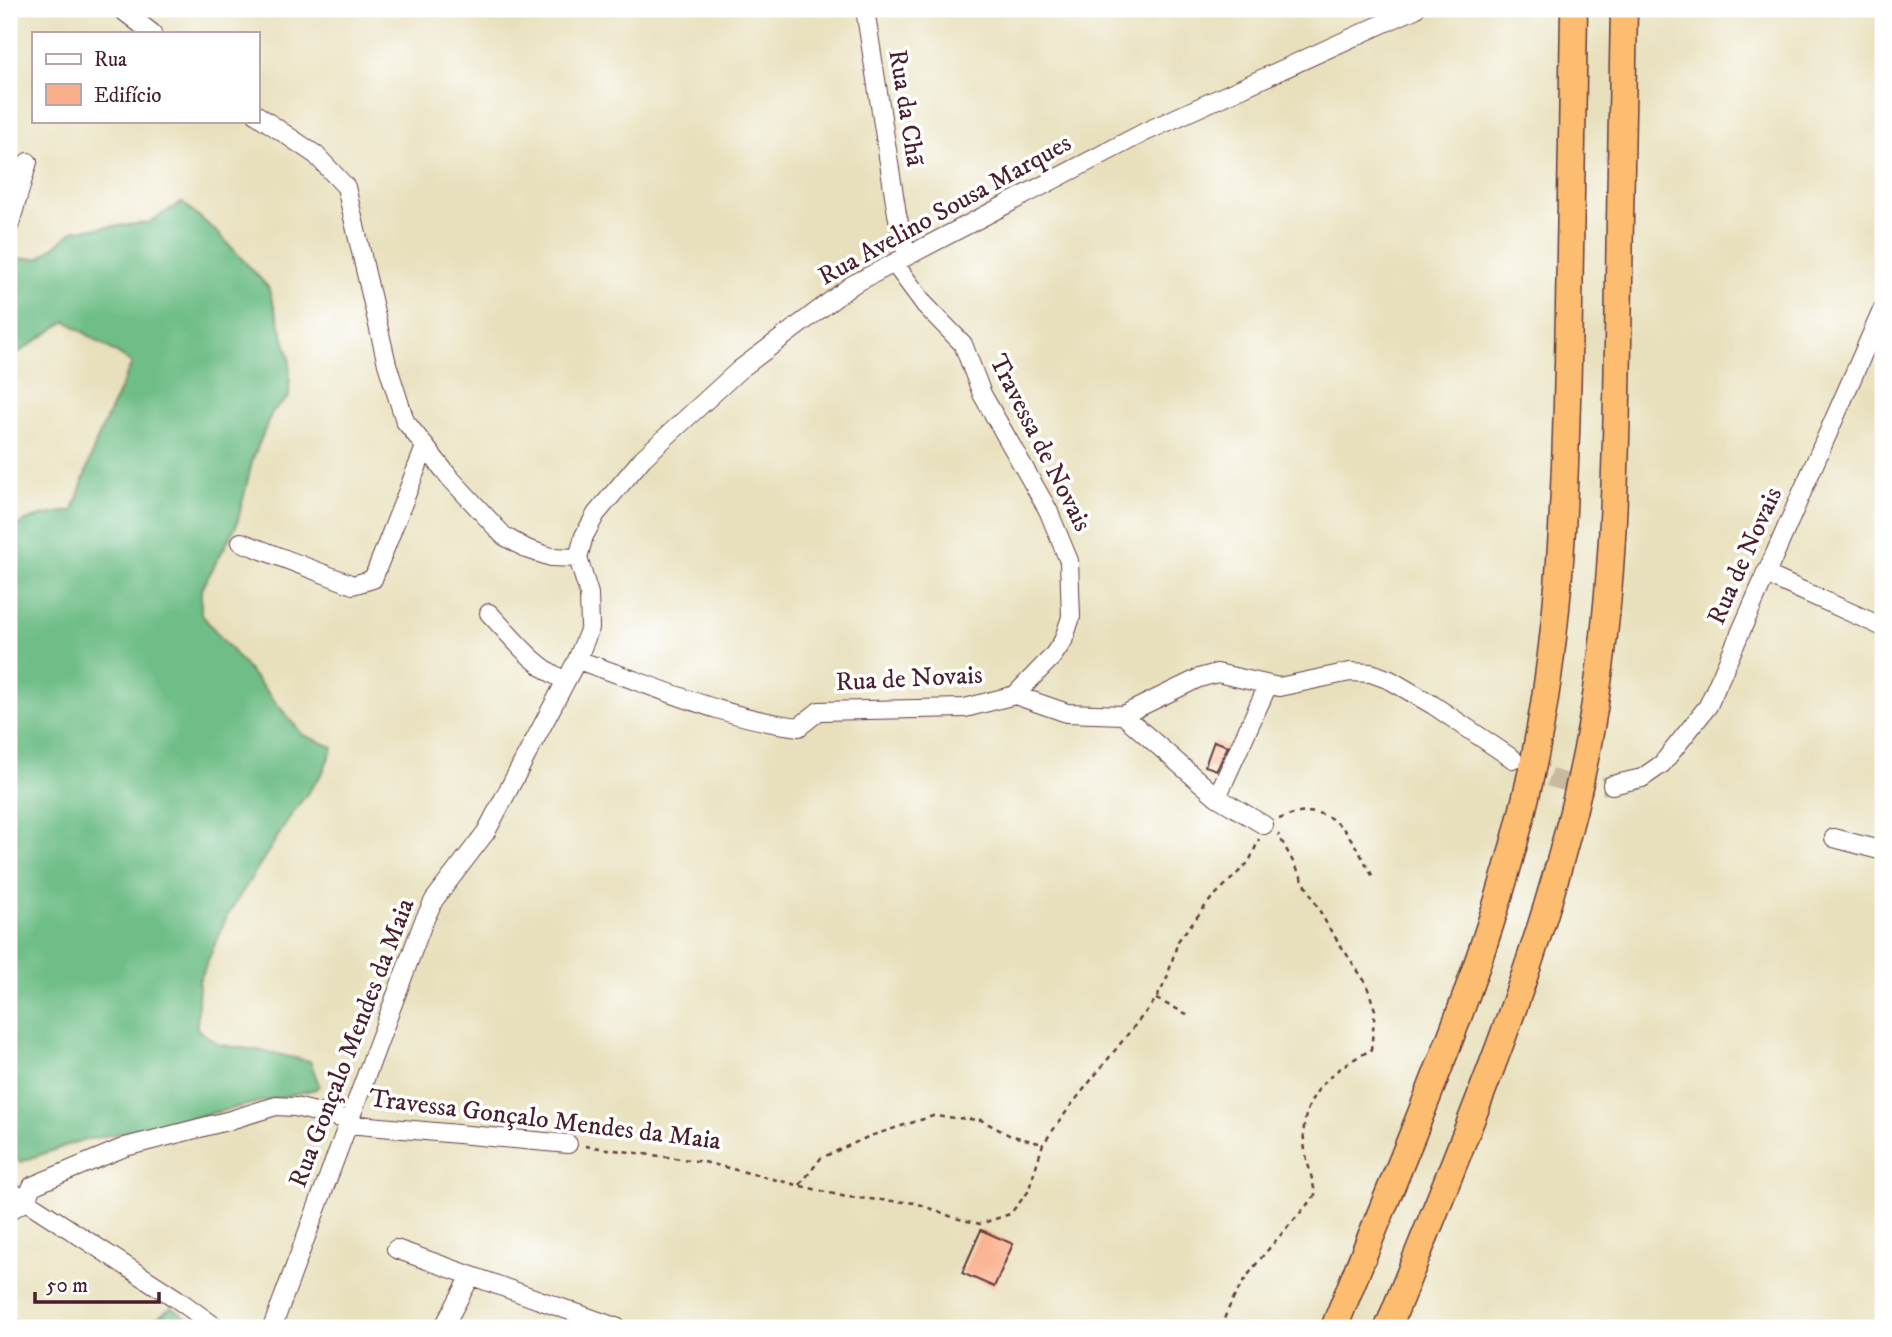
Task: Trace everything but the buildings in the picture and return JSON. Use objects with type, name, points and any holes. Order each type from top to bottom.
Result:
[{"type":"highway","points":[[1334,1328],[1484,943],[1515,841],[1542,716],[1558,603],[1566,475],[1574,9]]},
{"type":"highway","points":[[1388,1328],[1527,970],[1564,850],[1587,749],[1603,648],[1612,554],[1617,431],[1624,9]]},
{"type":"street","points":[[121,9],[151,32]]},
{"type":"street","name":"Rua da Chã","points":[[865,9],[895,201],[900,259]]},
{"type":"street","name":"Rua Avelino Sousa Marques","points":[[578,558],[584,536],[596,514],[643,458],[739,370],[852,285],[1145,132],[1415,9]]},
{"type":"street","points":[[259,117],[316,155],[346,187],[391,375],[405,421],[450,478],[504,536],[527,549],[551,557],[578,558]]},
{"type":"street","points":[[9,228],[28,162]]},
{"type":"street","name":"Travessa de Novais","points":[[900,259],[925,305],[963,344],[982,394],[1048,510],[1069,561],[1071,617],[1063,641],[1052,657],[1015,695]]},
{"type":"street","name":"Rua de Novais","points":[[1612,785],[1642,778],[1662,764],[1708,706],[1883,308]]},
{"type":"street","points":[[241,542],[354,585],[373,579],[425,447]]},
{"type":"street","name":"Rua Gonçalo Mendes da Maia","points":[[272,1328],[423,923],[434,900],[486,832],[577,660],[590,628],[589,593],[578,558]]},
{"type":"street","points":[[1765,574],[1883,627]]},
{"type":"street","points":[[489,613],[533,659],[554,676],[566,681]]},
{"type":"street","name":"Rua de Novais","points":[[577,660],[715,709],[767,723],[799,727],[819,711],[965,708],[1015,695],[1067,713],[1123,715],[1199,678],[1217,673],[1279,687],[1350,673],[1371,673],[1390,680],[1433,705],[1513,759]]},
{"type":"street","points":[[1217,797],[1268,685]]},
{"type":"street","points":[[1123,715],[1217,797],[1268,824]]},
{"type":"street","points":[[1834,838],[1883,851]]},
{"type":"street","name":"Travessa Gonçalo Mendes da Maia","points":[[9,1211],[26,1201],[32,1185],[124,1147],[276,1106],[295,1107],[349,1122],[568,1144]]},
{"type":"street","points":[[9,1190],[217,1328]]},
{"type":"street","points":[[396,1249],[618,1328]]},
{"type":"street","points":[[443,1328],[471,1276]]},
{"type":"path","points":[[800,1185],[821,1158],[870,1136],[933,1116],[981,1121],[1009,1135],[1043,1144],[1156,999],[1166,981],[1178,941],[1211,899],[1249,862],[1268,824],[1291,814],[1319,812],[1336,820],[1350,835],[1373,877]]},
{"type":"path","points":[[1221,1328],[1239,1287],[1253,1267],[1315,1195],[1304,1144],[1308,1104],[1318,1087],[1332,1074],[1371,1050],[1374,1031],[1375,1010],[1366,983],[1329,928],[1268,824]]},
{"type":"path","points":[[1156,999],[1191,1016]]},
{"type":"path","name":"Travessa Gonçalo Mendes da Maia","points":[[568,1144],[704,1162],[846,1197],[916,1203],[980,1224],[1010,1214],[1028,1192],[1043,1144]]},
{"type":"green space","points":[[182,202],[219,234],[268,287],[290,358],[289,397],[272,412],[253,458],[237,524],[201,590],[201,614],[303,735],[333,747],[323,772],[292,814],[227,916],[199,981],[197,1029],[220,1045],[310,1061],[319,1085],[316,1089],[76,1142],[20,1162],[9,1153],[9,530],[40,516],[73,511],[96,442],[132,363],[66,321],[9,359],[9,282],[17,259],[40,258],[75,230],[148,223]]},
{"type":"green space","points":[[172,1307],[200,1328],[143,1328]]},
{"type":"tunnel","points":[[1525,766],[1567,782],[1612,785]]}]
